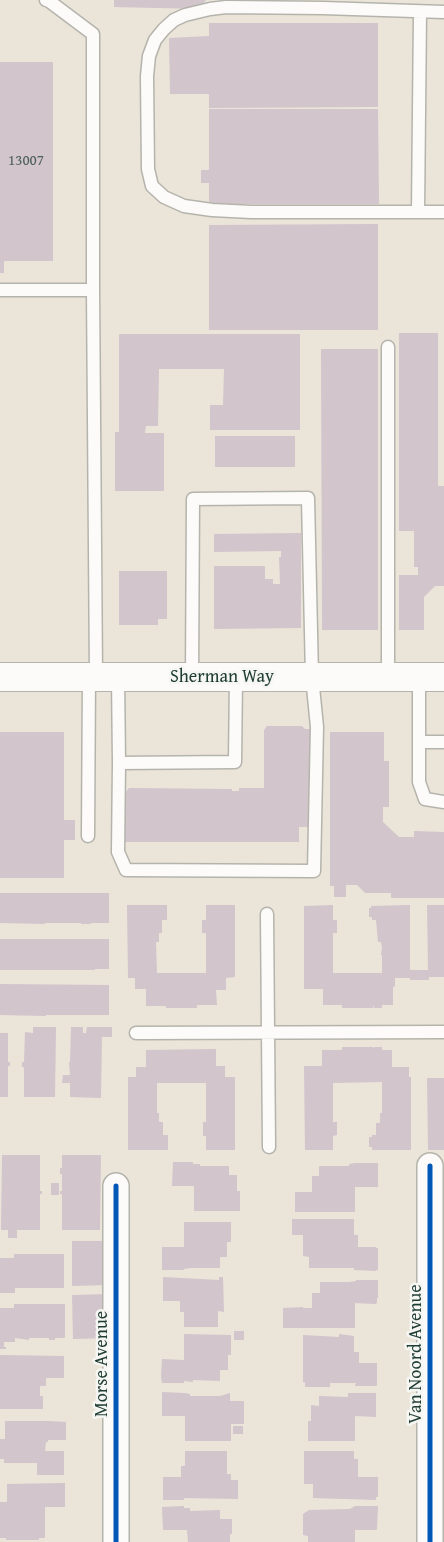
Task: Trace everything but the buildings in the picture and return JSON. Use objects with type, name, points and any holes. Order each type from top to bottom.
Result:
[{"type":"main road","name":"Sherman Way","points":[[0,677],[431,677]]},
{"type":"street","name":"Van Noord Avenue","points":[[430,1166],[430,1542]]},
{"type":"street","name":"Morse Avenue","points":[[116,1186],[116,1542]]},
{"type":"lane","points":[[46,0],[50,1],[93,34],[93,290],[101,677],[88,836]]},
{"type":"lane","points":[[444,12],[420,13],[332,8],[226,7],[210,9],[185,15],[174,20],[164,29],[155,40],[149,56],[147,76],[148,169],[152,186],[164,198],[184,206],[250,212],[444,212]]},
{"type":"lane","points":[[418,212],[420,13]]},
{"type":"lane","points":[[0,290],[93,290]]},
{"type":"lane","points":[[388,347],[388,677]]},
{"type":"lane","points":[[101,677],[119,763],[118,852],[126,870],[314,871],[317,728],[312,677],[308,498],[193,499],[192,677]]},
{"type":"lane","points":[[119,763],[235,762],[236,677]]},
{"type":"lane","points":[[431,677],[419,742],[419,782],[425,799],[444,802]]},
{"type":"lane","points":[[419,742],[444,742]]},
{"type":"lane","points":[[266,914],[269,1147]]},
{"type":"lane","points":[[136,1033],[444,1032]]},
{"type":"cycle path","points":[[430,1166],[430,1542]]},
{"type":"cycle path","points":[[116,1186],[116,1542]]}]
